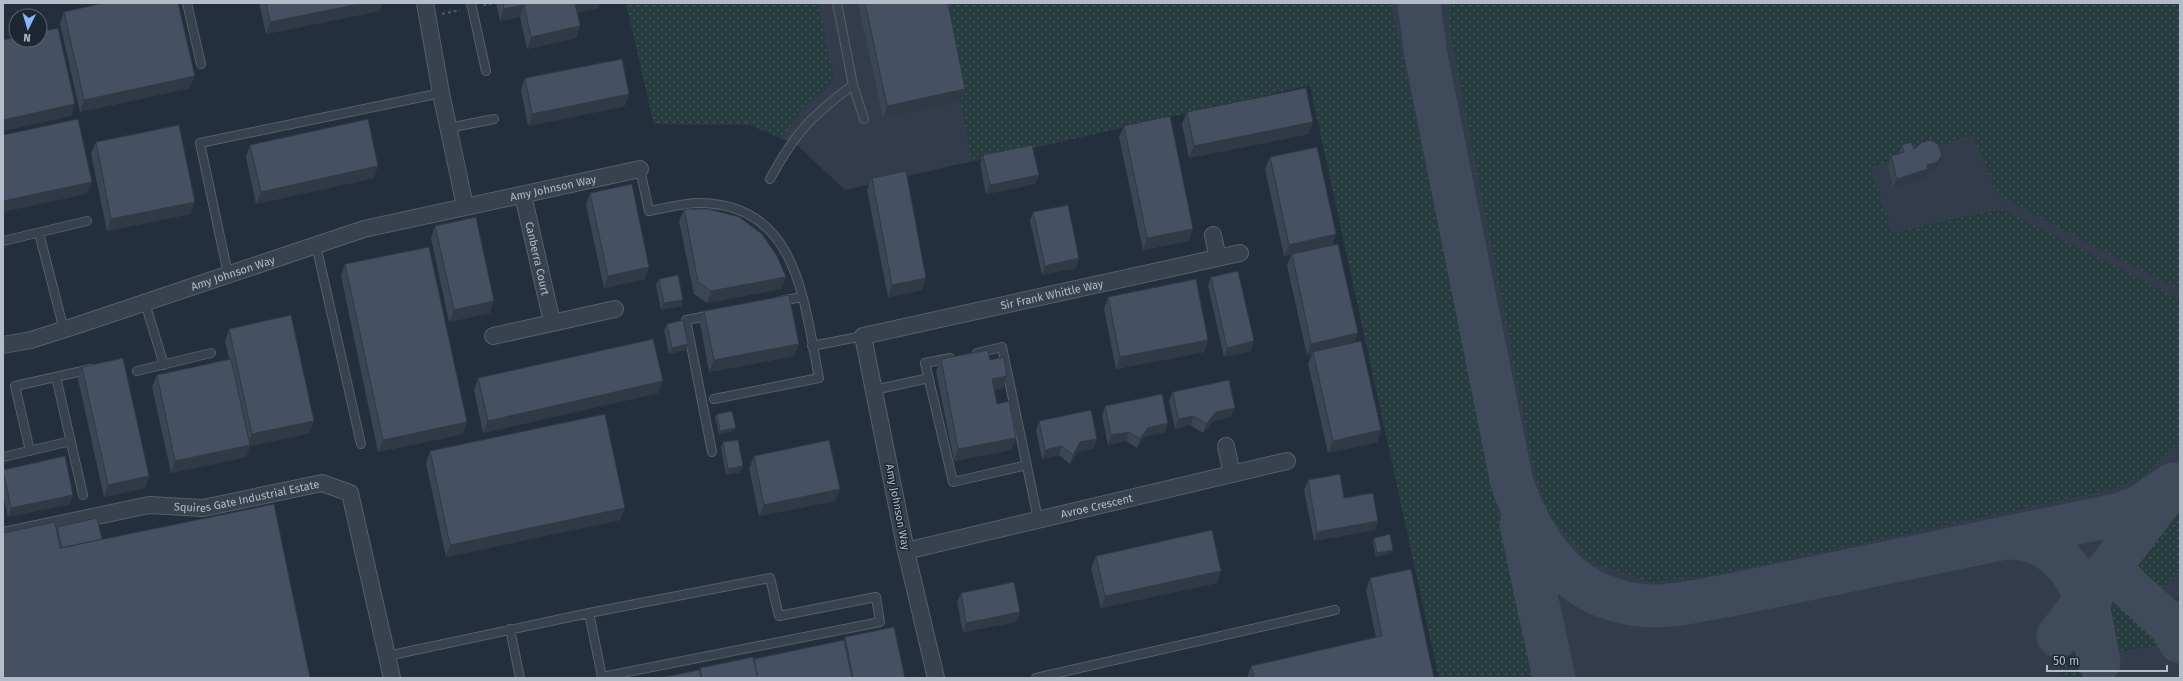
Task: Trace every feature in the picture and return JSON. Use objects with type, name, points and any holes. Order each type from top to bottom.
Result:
[{"type":"street","points":[[425,3],[441,93],[465,206]]},
{"type":"street","name":"Amy Johnson Way","points":[[3,345],[31,340],[64,330],[364,229],[640,169]]},
{"type":"street","name":"Canberra Court","points":[[523,195],[552,322]]},
{"type":"street","points":[[1213,235],[1218,258]]},
{"type":"street","name":"Sir Frank Whittle Way","points":[[863,336],[1240,253]]},
{"type":"street","points":[[493,336],[615,309]]},
{"type":"street","name":"Amy Johnson Way","points":[[863,336],[906,550],[936,678]]},
{"type":"street","points":[[1226,446],[1232,474]]},
{"type":"street","name":"Avroe Crescent","points":[[906,550],[1288,461]]},
{"type":"street","name":"Squires Gate Industrial Estate","points":[[3,536],[149,505],[203,508],[322,483],[350,493],[392,678]]},
{"type":"lane","points":[[187,3],[201,64]]},
{"type":"lane","points":[[471,3],[486,71]]},
{"type":"lane","points":[[837,3],[852,85],[864,119]]},
{"type":"lane","points":[[770,179],[786,148],[802,127],[819,110],[852,85]]},
{"type":"lane","points":[[228,274],[200,143],[441,93]]},
{"type":"lane","points":[[448,128],[494,119]]},
{"type":"lane","points":[[640,169],[649,211],[681,204],[700,203],[719,204],[739,210],[771,230],[782,244],[792,262],[802,297],[819,378],[714,399]]},
{"type":"lane","points":[[3,241],[87,221]]},
{"type":"lane","points":[[39,232],[64,330]]},
{"type":"lane","points":[[316,245],[361,444]]},
{"type":"lane","points":[[771,303],[802,297]]},
{"type":"lane","points":[[145,303],[164,365]]},
{"type":"lane","points":[[712,452],[686,320],[717,314]]},
{"type":"lane","points":[[812,346],[863,336]]},
{"type":"lane","points":[[971,354],[1002,347],[1038,519]]},
{"type":"lane","points":[[136,371],[210,353]]},
{"type":"lane","points":[[956,357],[925,363],[953,482],[1027,465]]},
{"type":"lane","points":[[30,451],[15,386],[99,367]]},
{"type":"lane","points":[[56,377],[83,495]]},
{"type":"lane","points":[[874,390],[929,378]]},
{"type":"lane","points":[[3,457],[71,441]]},
{"type":"lane","points":[[388,656],[510,629],[589,613],[770,578],[778,616],[876,597],[880,622],[602,677],[589,613]]},
{"type":"lane","points":[[1036,678],[1335,610]]},
{"type":"lane","points":[[510,629],[520,678]]},
{"type":"shaded area","points":[[626,3],[2180,3],[2180,678],[1439,678],[1310,85],[845,190],[798,146],[750,125],[654,124]]},
{"type":"green space","points":[[626,3],[818,3],[834,80],[803,109],[780,138],[750,125],[654,124]]},
{"type":"green space","points":[[941,3],[1391,3],[1533,678],[1439,678],[1310,85],[972,162]]},
{"type":"green space","points":[[1451,3],[2180,3],[2180,290],[2004,199],[1996,190],[1973,135],[1870,167],[1892,233],[1994,210],[2007,211],[2180,300],[2180,441],[2141,478],[2108,490],[1710,576],[1649,582],[1591,562],[1549,516],[1536,478],[1449,26]]},
{"type":"green space","points":[[2180,512],[2180,570],[2160,591],[2146,591],[2138,581],[2137,567]]},
{"type":"green space","points":[[2179,595],[2180,622],[2174,608],[2176,598]]},
{"type":"green space","points":[[2117,596],[2125,597],[2140,604],[2171,635],[2172,641],[2170,643],[2120,652],[2118,641],[2110,643],[2104,617],[2106,606]]},
{"type":"green space","points":[[2088,631],[2087,647],[2076,650],[2082,678],[2061,678],[2059,668]]},
{"type":"building","points":[[103,3],[178,3],[195,76],[84,100],[64,12]]},
{"type":"building","points":[[266,3],[364,3],[270,22]]},
{"type":"building","points":[[503,3],[575,3],[580,26],[531,37],[524,5],[504,9]]},
{"type":"building","points":[[865,3],[948,3],[965,89],[887,106]]},
{"type":"building","points":[[58,28],[75,104],[3,120],[3,40],[8,39],[8,48],[48,48],[48,30]]},
{"type":"building","points":[[622,59],[629,94],[532,114],[525,78]]},
{"type":"building","points":[[1306,88],[1313,122],[1194,146],[1187,112]]},
{"type":"building","points":[[1170,116],[1193,229],[1147,238],[1124,126]]},
{"type":"building","points":[[78,119],[92,182],[3,201],[3,135]]},
{"type":"building","points":[[368,119],[378,166],[261,192],[250,145]]},
{"type":"building","points":[[179,125],[195,202],[111,219],[96,142]]},
{"type":"building","points":[[1930,140],[1938,144],[1942,155],[1937,162],[1927,165],[1928,169],[1897,179],[1891,156],[1904,152],[1902,145],[1911,142],[1914,149],[1921,143]]},
{"type":"building","points":[[1032,145],[1039,175],[990,185],[983,155]]},
{"type":"building","points":[[1317,147],[1336,234],[1289,245],[1270,157]]},
{"type":"building","points":[[906,171],[926,278],[892,285],[872,178]]},
{"type":"building","points":[[632,184],[649,267],[608,276],[590,193]]},
{"type":"building","points":[[1068,205],[1079,258],[1045,266],[1033,212]]},
{"type":"building","points":[[684,209],[709,209],[739,217],[762,234],[777,256],[786,277],[711,291],[698,282]]},
{"type":"building","points":[[476,217],[494,301],[454,310],[435,226]]},
{"type":"building","points":[[1338,244],[1358,333],[1311,344],[1292,254]]},
{"type":"building","points":[[429,247],[467,422],[383,440],[345,264]]},
{"type":"building","points":[[1238,271],[1254,341],[1227,348],[1211,277]]},
{"type":"building","points":[[678,275],[683,300],[664,303],[659,279]]},
{"type":"building","points":[[1196,279],[1208,340],[1120,357],[1108,297]]},
{"type":"building","points":[[789,295],[799,344],[714,360],[704,311]]},
{"type":"building","points":[[291,315],[314,421],[252,434],[229,329]]},
{"type":"building","points":[[683,320],[688,344],[672,348],[667,324]]},
{"type":"building","points":[[653,339],[663,381],[488,421],[478,378]]},
{"type":"building","points":[[1361,341],[1381,430],[1333,441],[1313,352]]},
{"type":"building","points":[[988,350],[990,360],[1004,357],[1007,376],[992,379],[997,404],[1009,401],[1016,438],[958,449],[941,359]]},
{"type":"building","points":[[123,358],[149,476],[108,485],[82,367]]},
{"type":"building","points":[[231,359],[250,445],[175,461],[157,375]]},
{"type":"building","points":[[1229,380],[1235,408],[1216,412],[1206,424],[1194,416],[1178,419],[1173,392]]},
{"type":"building","points":[[1162,394],[1168,423],[1148,428],[1140,439],[1129,432],[1111,435],[1105,406]]},
{"type":"building","points":[[1091,410],[1097,439],[1080,442],[1073,455],[1062,446],[1045,450],[1039,421]]},
{"type":"building","points":[[732,411],[736,428],[720,431],[717,414]]},
{"type":"building","points":[[605,414],[625,508],[450,545],[430,451]]},
{"type":"building","points":[[738,440],[743,466],[728,469],[723,442]]},
{"type":"building","points":[[829,440],[840,489],[764,505],[754,456]]},
{"type":"building","points":[[65,456],[73,495],[11,508],[3,470]]},
{"type":"building","points":[[1340,474],[1344,498],[1373,493],[1378,521],[1317,532],[1308,480]]},
{"type":"building","points":[[274,504],[310,678],[3,678],[3,533],[55,522],[60,548]]},
{"type":"building","points":[[97,518],[102,539],[62,548],[57,527]]},
{"type":"building","points":[[1212,530],[1221,571],[1105,596],[1096,556]]},
{"type":"building","points":[[1390,534],[1393,550],[1377,553],[1374,538]]},
{"type":"building","points":[[1411,569],[1434,678],[1254,678],[1251,666],[1382,636],[1370,578]]},
{"type":"building","points":[[1014,582],[1020,612],[966,623],[961,593]]},
{"type":"building","points":[[894,627],[905,678],[853,678],[845,637]]},
{"type":"building","points":[[844,640],[852,678],[758,678],[754,659]]},
{"type":"building","points":[[753,657],[758,678],[702,678],[700,668]]},
{"type":"building","points":[[699,670],[701,678],[660,678]]},
{"type":"taxiway","points":[[1419,3],[1426,55],[1512,483],[1533,530],[1546,550],[1561,568],[1579,583],[1599,594],[1623,602],[1650,606],[1690,602],[1731,595],[2121,514],[2139,507],[2173,484]]},
{"type":"taxiway","points":[[2058,636],[2164,496]]},
{"type":"taxiway","points":[[1521,525],[1554,678]]},
{"type":"taxiway","points":[[2007,538],[2022,539],[2036,543],[2060,558],[2078,581],[2089,609]]},
{"type":"taxiway","points":[[2117,558],[2115,569],[2120,579],[2171,626],[2180,642]]},
{"type":"taxiway","points":[[2092,591],[2089,609],[2099,662]]}]
